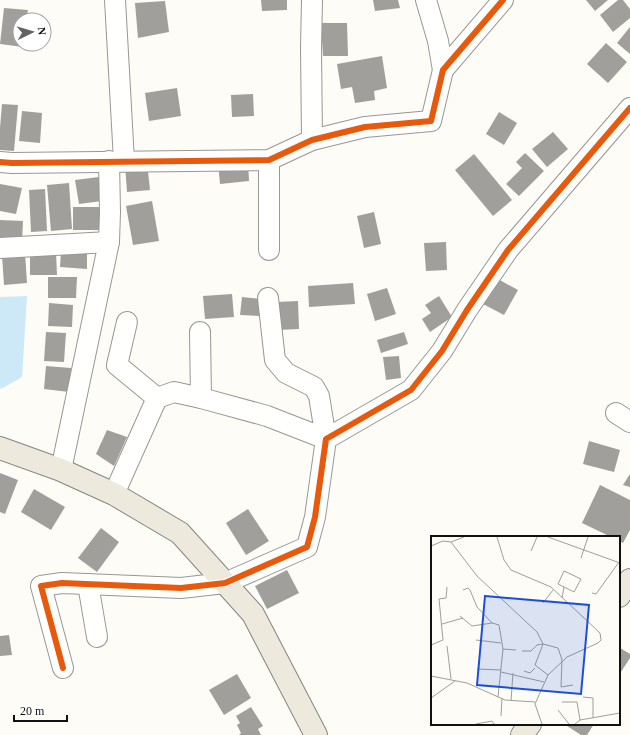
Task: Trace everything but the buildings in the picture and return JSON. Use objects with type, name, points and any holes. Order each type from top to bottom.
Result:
[{"type":"main road","points":[[0,448],[61,470],[114,494],[180,533],[252,614],[316,735]]},
{"type":"main road","points":[[620,595],[630,580]]},
{"type":"main road","points":[[522,735],[529,725]]},
{"type":"street","points":[[61,470],[109,242],[110,212],[116,161],[115,0]]},
{"type":"street","points":[[312,0],[312,140]]},
{"type":"street","points":[[0,162],[269,160],[312,140],[365,127],[431,121],[443,70],[438,41],[426,0]]},
{"type":"street","points":[[443,70],[503,0]]},
{"type":"street","points":[[326,439],[411,390],[442,351],[467,310],[508,250],[630,108]]},
{"type":"street","points":[[269,160],[269,250]]},
{"type":"street","points":[[0,248],[109,242]]},
{"type":"street","points":[[62,668],[41,586],[62,583],[181,588],[224,583],[307,547],[315,517],[326,439],[319,396],[314,388],[286,373],[275,360],[268,298]]},
{"type":"street","points":[[127,322],[117,365],[156,398]]},
{"type":"street","points":[[200,332],[201,398]]},
{"type":"street","points":[[114,494],[156,398],[174,392],[267,416],[326,439]]},
{"type":"street","points":[[88,584],[97,637]]},
{"type":"water","points":[[27,296],[22,377],[1,389],[0,297]]},
{"type":"cycle path","points":[[0,162],[269,160],[312,140],[365,127],[431,121],[443,70],[503,0]]},
{"type":"cycle path","points":[[63,668],[41,586],[62,583],[181,588],[225,583],[307,547],[315,517],[326,439],[411,390],[442,351],[467,310],[508,250],[630,108]]}]
